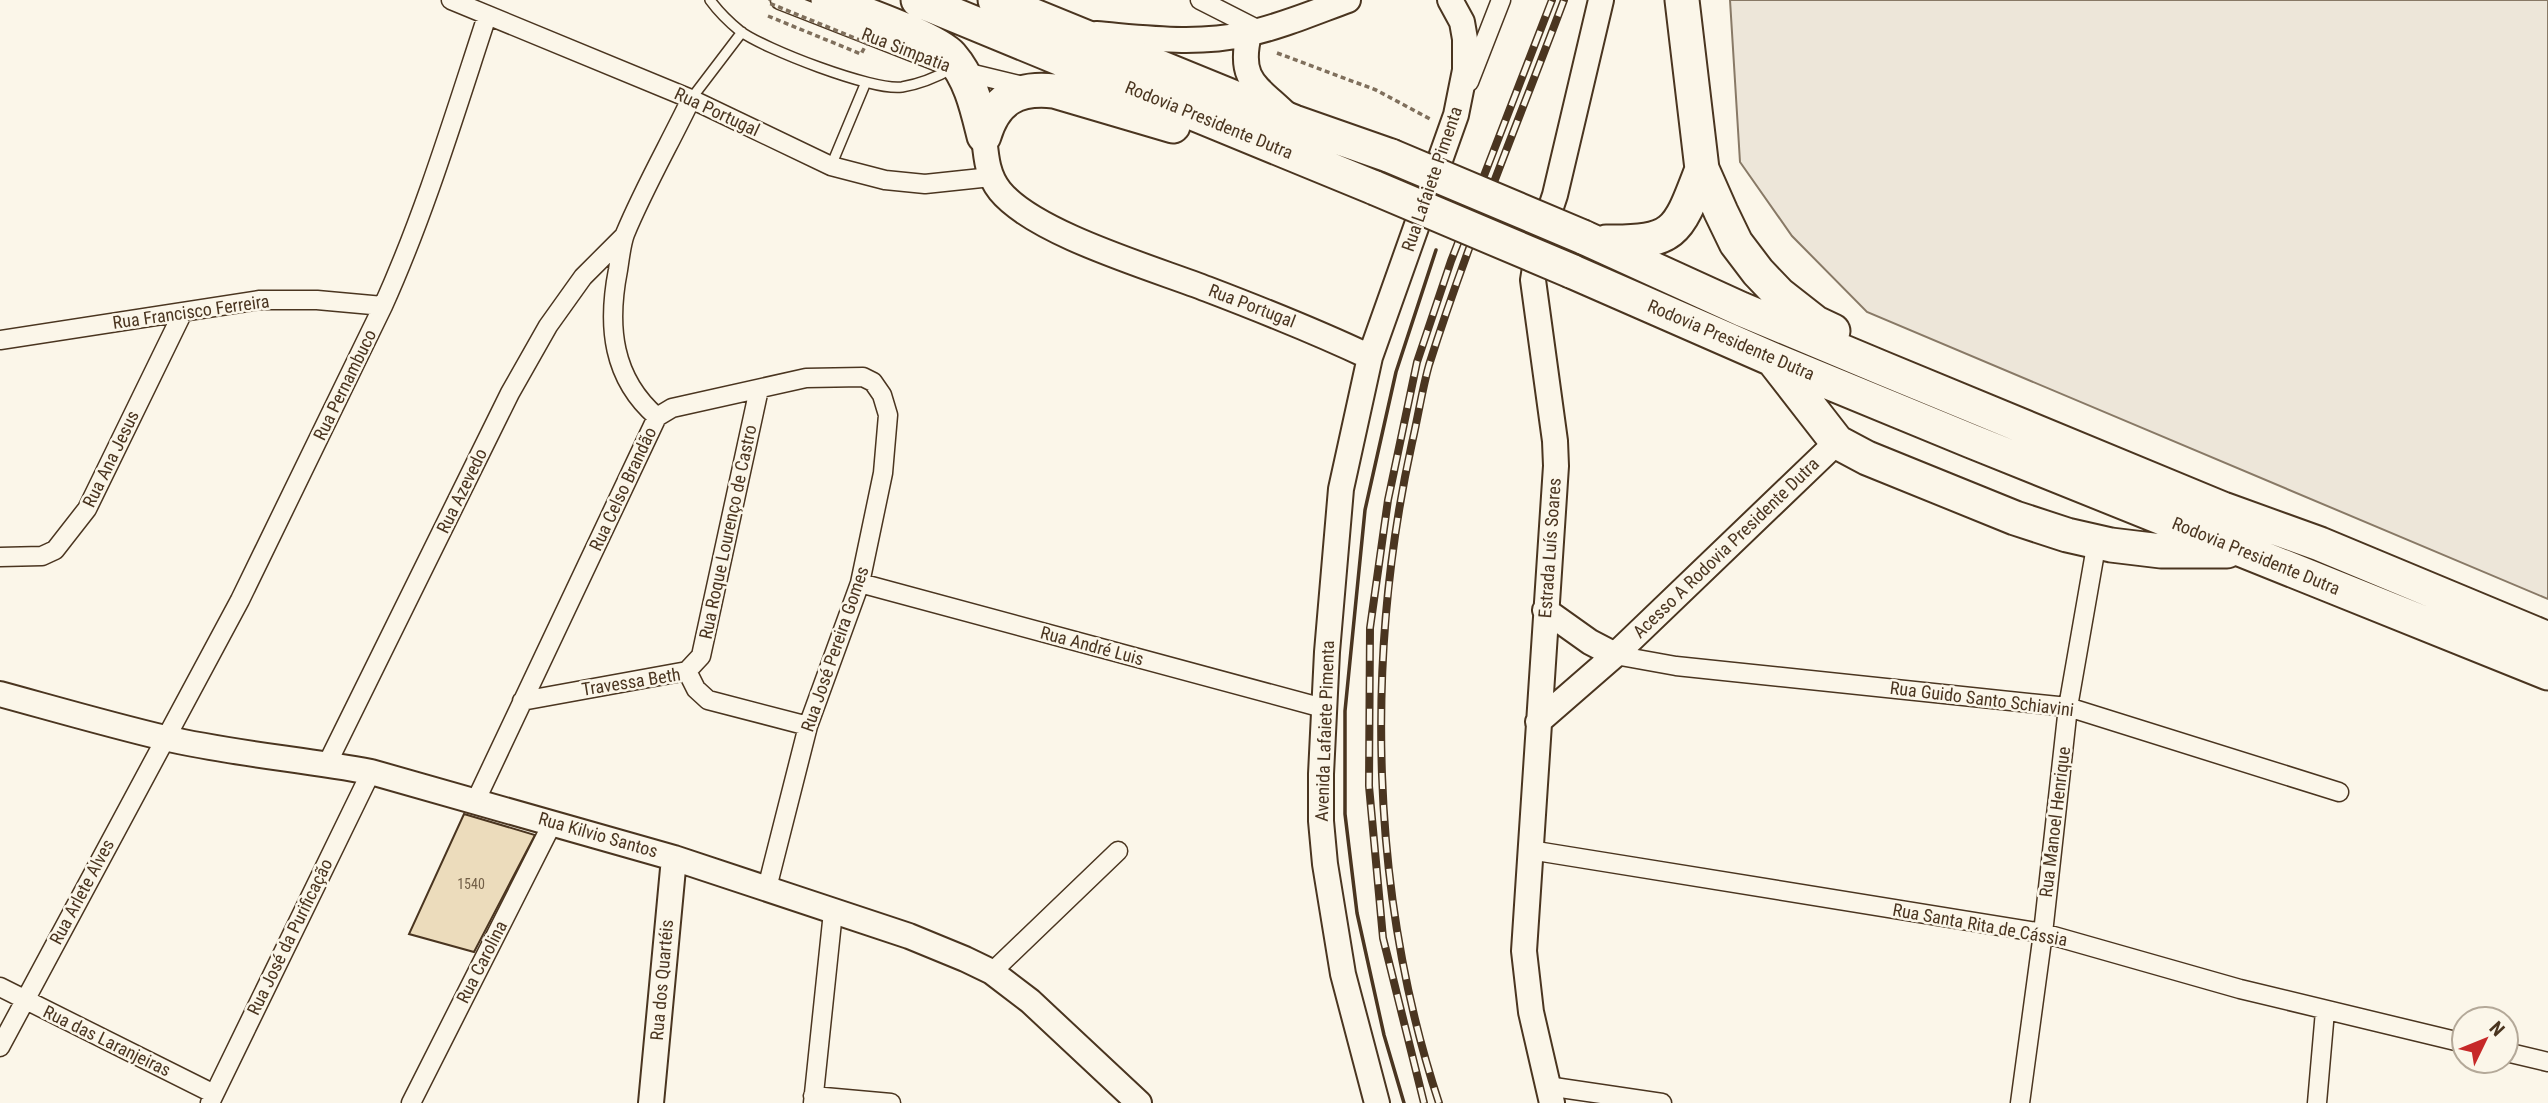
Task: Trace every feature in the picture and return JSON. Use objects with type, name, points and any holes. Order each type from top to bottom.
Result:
[{"type":"highway","points":[[828,0],[940,47],[950,55],[970,86],[984,136]]},
{"type":"highway","name":"Rodovia Presidente Dutra","points":[[918,0],[1375,188],[1772,359],[2548,673]]},
{"type":"highway","name":"Rodovia Presidente Dutra","points":[[995,0],[1294,122],[1391,156],[1589,239],[1780,326],[2223,509],[2319,544],[2548,639]]},
{"type":"highway","points":[[1682,0],[1702,169],[1736,243],[1779,294],[1816,323],[1872,349],[2182,477],[2319,544]]},
{"type":"highway","points":[[984,136],[996,109],[1014,94],[1035,89],[1054,91],[1204,136],[1251,137]]},
{"type":"highway","points":[[1589,239],[1642,243],[1664,236],[1677,224],[1687,209],[1702,169]]},
{"type":"highway","points":[[1772,359],[1837,442],[1867,458],[2015,518],[2067,535],[2161,551],[2245,551]]},
{"type":"main road","points":[[1069,31],[1181,41],[1254,32],[1348,0]]},
{"type":"main road","name":"Rua Lafaiete Pimenta","points":[[1370,356],[1453,122],[1465,70],[1465,39],[1459,14],[1450,0]]},
{"type":"main road","name":"Estrada Luís Soares","points":[[1549,1095],[1531,1012],[1524,951],[1556,453],[1533,280],[1539,243],[1555,195],[1601,0]]},
{"type":"main road","points":[[1254,32],[1245,50],[1245,70],[1294,122]]},
{"type":"main road","points":[[984,136],[991,177]]},
{"type":"main road","name":"Rua Portugal","points":[[991,177],[1001,192],[1024,214],[1068,236],[1297,323],[1370,356]]},
{"type":"main road","name":"Avenida Lafaiete Pimenta","points":[[1370,356],[1341,489],[1323,708],[1321,821],[1331,910],[1343,974],[1377,1103]]},
{"type":"main road","name":"Acesso A Rodovia Presidente Dutra","points":[[1538,722],[1615,655],[1837,442]]},
{"type":"main road","points":[[1545,610],[1590,642],[1615,655]]},
{"type":"main road","name":"Rua Kilvio Santos","points":[[0,694],[166,738],[371,772],[674,858],[909,936],[992,972],[1030,1001],[1139,1103]]},
{"type":"main road","name":"Rua dos Quartéis","points":[[651,1103],[674,858]]},
{"type":"street","name":"Rua Portugal","points":[[451,0],[691,99],[831,166],[884,180],[925,184],[991,177]]},
{"type":"street","name":"Rua Simpatia","points":[[780,0],[957,69],[1035,89]]},
{"type":"street","points":[[1200,0],[1254,32]]},
{"type":"street","points":[[1453,122],[1501,0]]},
{"type":"street","name":"Rua Pernambuco","points":[[166,738],[240,600],[396,277],[487,16]]},
{"type":"street","name":"Rua Celso Brandão","points":[[476,800],[657,417],[640,403],[626,382],[612,320],[614,290],[624,236],[691,99]]},
{"type":"street","name":"Rua Azevedo","points":[[327,764],[517,382],[548,326],[583,277],[624,236]]},
{"type":"street","name":"Rua Francisco Ferreira","points":[[0,340],[260,300],[317,300],[383,306]]},
{"type":"street","name":"Rua Ana Jesus","points":[[0,557],[42,556],[55,550],[87,509],[183,312]]},
{"type":"street","name":"Rua José Pereira Gomes","points":[[657,417],[672,408],[806,378],[863,377],[873,383],[882,395],[888,415],[883,472],[860,583],[808,726],[767,888]]},
{"type":"street","name":"Rua Roque Lourenço de Castro","points":[[687,671],[701,656],[759,389]]},
{"type":"street","name":"Rua Manoel Henrique","points":[[2020,1103],[2043,933],[2068,707],[2097,541]]},
{"type":"street","name":"Rua André Luis","points":[[860,583],[1323,708]]},
{"type":"street","name":"Rua Guido Santo Schiavini","points":[[1615,655],[1689,667],[2068,707],[2339,792]]},
{"type":"street","name":"Travessa Beth","points":[[522,701],[687,671],[696,689],[708,700],[808,726]]},
{"type":"street","name":"Rua Arlete Alves","points":[[0,1047],[166,738]]},
{"type":"street","name":"Rua José da Purificação","points":[[212,1099],[371,772]]},
{"type":"street","name":"Rua Carolina","points":[[411,1103],[553,822]]},
{"type":"street","name":"Rua Santa Rita de Cássia","points":[[1530,850],[2043,933],[2325,1012],[2450,1040]]},
{"type":"street","points":[[992,972],[1118,852]]},
{"type":"street","points":[[833,912],[813,1100],[891,1103]]},
{"type":"street","name":"Rua das Laranjeiras","points":[[0,987],[212,1099]]},
{"type":"street","points":[[2317,1103],[2325,1012]]},
{"type":"street","points":[[2520,1055],[2548,1062]]},
{"type":"street","points":[[1549,1095],[1662,1103]]},
{"type":"lane","points":[[710,0],[741,32],[772,47],[879,86],[901,87],[957,69]]},
{"type":"lane","points":[[691,99],[741,32]]},
{"type":"lane","points":[[831,166],[866,82]]},
{"type":"path","points":[[768,16],[860,54],[867,43],[769,3],[770,0]]},
{"type":"path","points":[[1277,53],[1453,122]]},
{"type":"shaded area","points":[[1730,0],[2548,0],[2548,599],[1867,312],[1792,236],[1740,162]]},
{"type":"building","points":[[464,814],[535,835],[474,952],[409,934]]},
{"type":"railway","points":[[1424,1103],[1383,938],[1369,786],[1370,628],[1388,500],[1417,362],[1451,261],[1552,0]]},
{"type":"railway","points":[[1439,1103],[1416,1023],[1399,942],[1388,859],[1382,775],[1382,691],[1387,607],[1397,524],[1429,365],[1477,227],[1564,0]]},
{"type":"wall","points":[[1404,1103],[1384,1035],[1357,913],[1345,814],[1345,711],[1365,510],[1396,372],[1436,250]]}]
